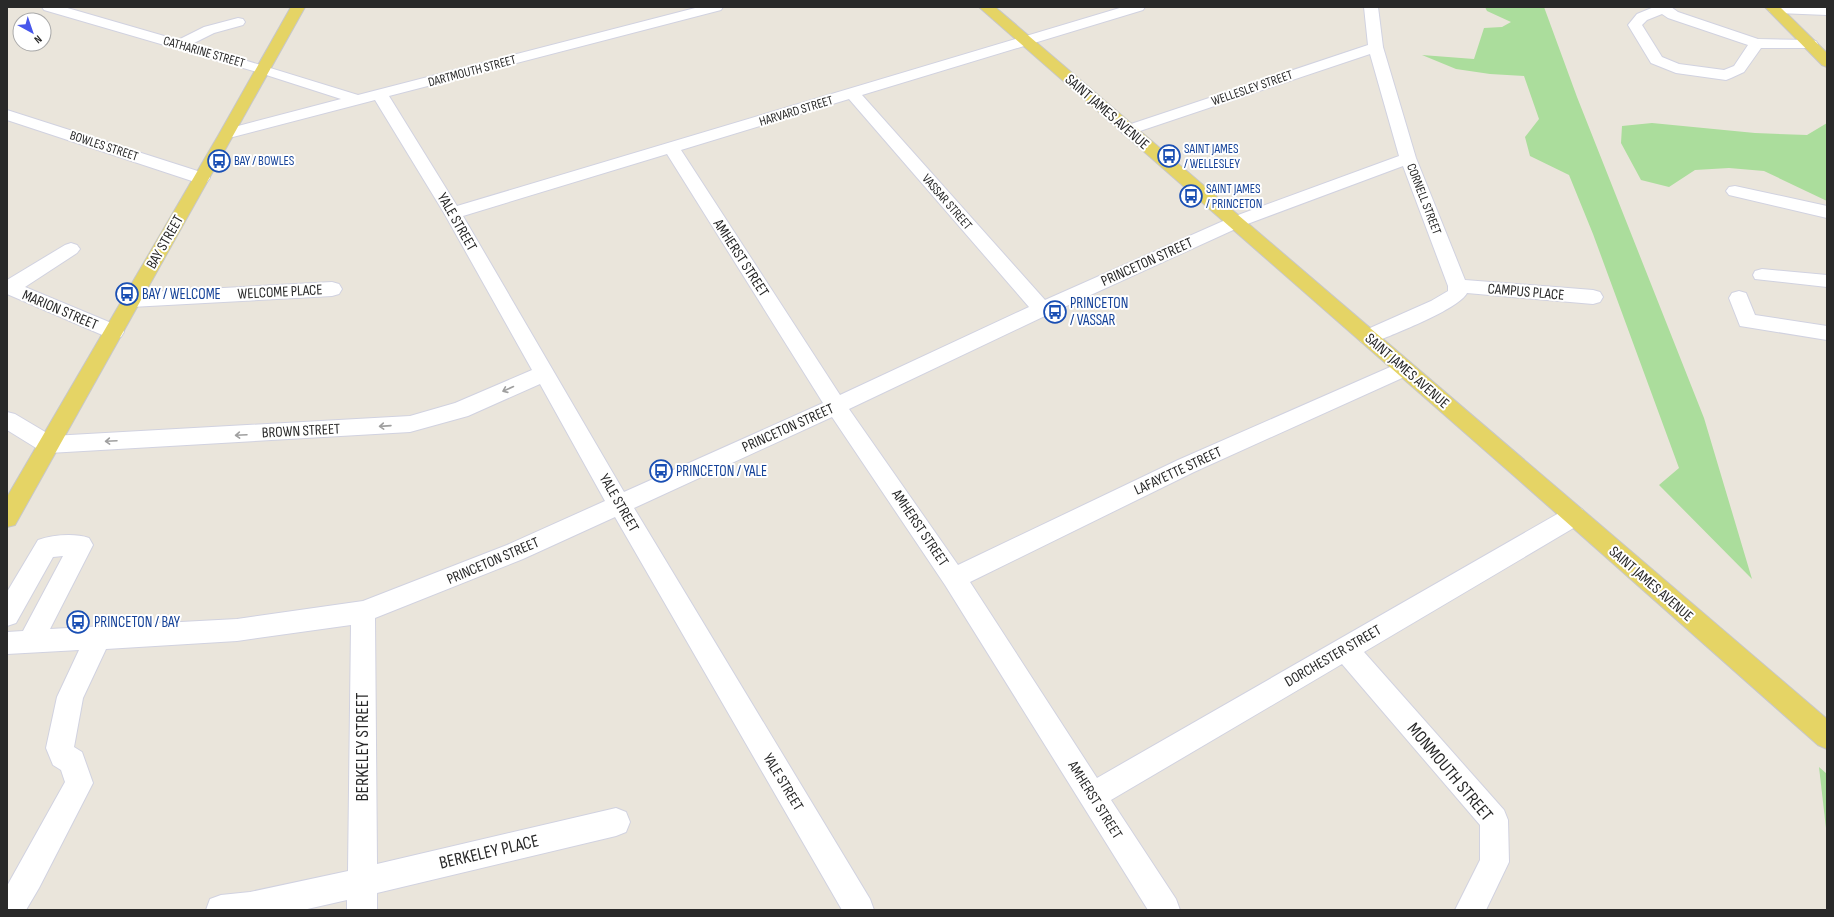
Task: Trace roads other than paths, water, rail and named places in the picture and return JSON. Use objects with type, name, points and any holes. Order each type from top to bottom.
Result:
[{"type":"main road","name":"BAY STREET","points":[[7,518],[201,178],[229,133],[262,69],[298,7]]},
{"type":"main road","name":"SAINT JAMES AVENUE","points":[[986,7],[1236,222],[1827,736]]},
{"type":"main road","points":[[1774,8],[1827,62]]},
{"type":"street","name":"CATHARINE STREET","points":[[49,7],[262,69],[359,100]]},
{"type":"street","name":"DARTMOUTH STREET","points":[[229,133],[716,7]]},
{"type":"street","name":"HARVARD STREET","points":[[453,213],[853,94],[1138,7]]},
{"type":"street","name":"CORNELL STREET","points":[[1371,7],[1376,47],[1408,158],[1458,286]]},
{"type":"street","points":[[1757,43],[1739,69],[1726,75],[1676,68],[1656,60],[1635,25],[1642,17],[1661,8],[1673,15],[1757,43],[1811,44]]},
{"type":"street","points":[[1774,8],[1827,11]]},
{"type":"street","points":[[179,45],[209,30],[238,22]]},
{"type":"street","name":"WELLESLEY STREET","points":[[1128,130],[1376,47]]},
{"type":"street","name":"VASSAR STREET","points":[[853,94],[1042,309]]},
{"type":"street","name":"YALE STREET","points":[[380,95],[453,213],[619,504],[859,910]]},
{"type":"street","name":"BOWLES STREET","points":[[7,115],[201,178]]},
{"type":"street","name":"AMHERST STREET","points":[[671,148],[836,406],[954,578],[1165,910]]},
{"type":"street","name":"PRINCETON STREET","points":[[18,643],[237,630],[363,612],[397,600],[516,552],[836,406],[1042,309],[1236,222],[1408,158]]},
{"type":"street","points":[[1735,191],[1827,212]]},
{"type":"street","points":[[8,288],[71,249]]},
{"type":"street","points":[[1762,275],[1827,281]]},
{"type":"street","points":[[1368,337],[1438,306],[1457,294],[1458,286]]},
{"type":"street","name":"CAMPUS PLACE","points":[[1458,286],[1593,297]]},
{"type":"street","name":"MARION STREET","points":[[8,288],[114,332]]},
{"type":"street","name":"WELCOME PLACE","points":[[131,300],[332,289]]},
{"type":"street","points":[[1739,298],[1747,321],[1827,333]]},
{"type":"street","name":"LAFAYETTE STREET","points":[[954,578],[1186,466],[1404,369]]},
{"type":"street","name":"BROWN STREET","points":[[48,445],[410,424],[460,410],[544,373]]},
{"type":"street","points":[[7,420],[48,445]]},
{"type":"street","name":"DORCHESTER STREET","points":[[1092,796],[1346,650],[1574,516]]},
{"type":"street","points":[[7,615],[46,547],[81,545],[18,643]]},
{"type":"street","name":"BERKELEY STREET","points":[[362,896],[363,612]]},
{"type":"street","points":[[9,910],[29,878],[79,783],[72,761],[63,756],[60,748],[70,698],[98,638]]},
{"type":"street","name":"MONMOUTH STREET","points":[[1346,650],[1494,820],[1495,862],[1470,910]]},
{"type":"street","name":"BERKELEY PLACE","points":[[221,910],[362,896],[616,822]]},
{"type":"place","name":"SAINT JAMES / WELLESLEY","points":[[1169,156]]},
{"type":"place","name":"BAY / BOWLES","points":[[219,161]]},
{"type":"place","name":"SAINT JAMES / PRINCETON","points":[[1191,196]]},
{"type":"place","name":"BAY / WELCOME","points":[[127,294]]},
{"type":"place","name":"PRINCETON / VASSAR","points":[[1055,312]]},
{"type":"place","name":"PRINCETON / YALE","points":[[661,471]]},
{"type":"place","name":"PRINCETON / BAY","points":[[78,622]]}]
